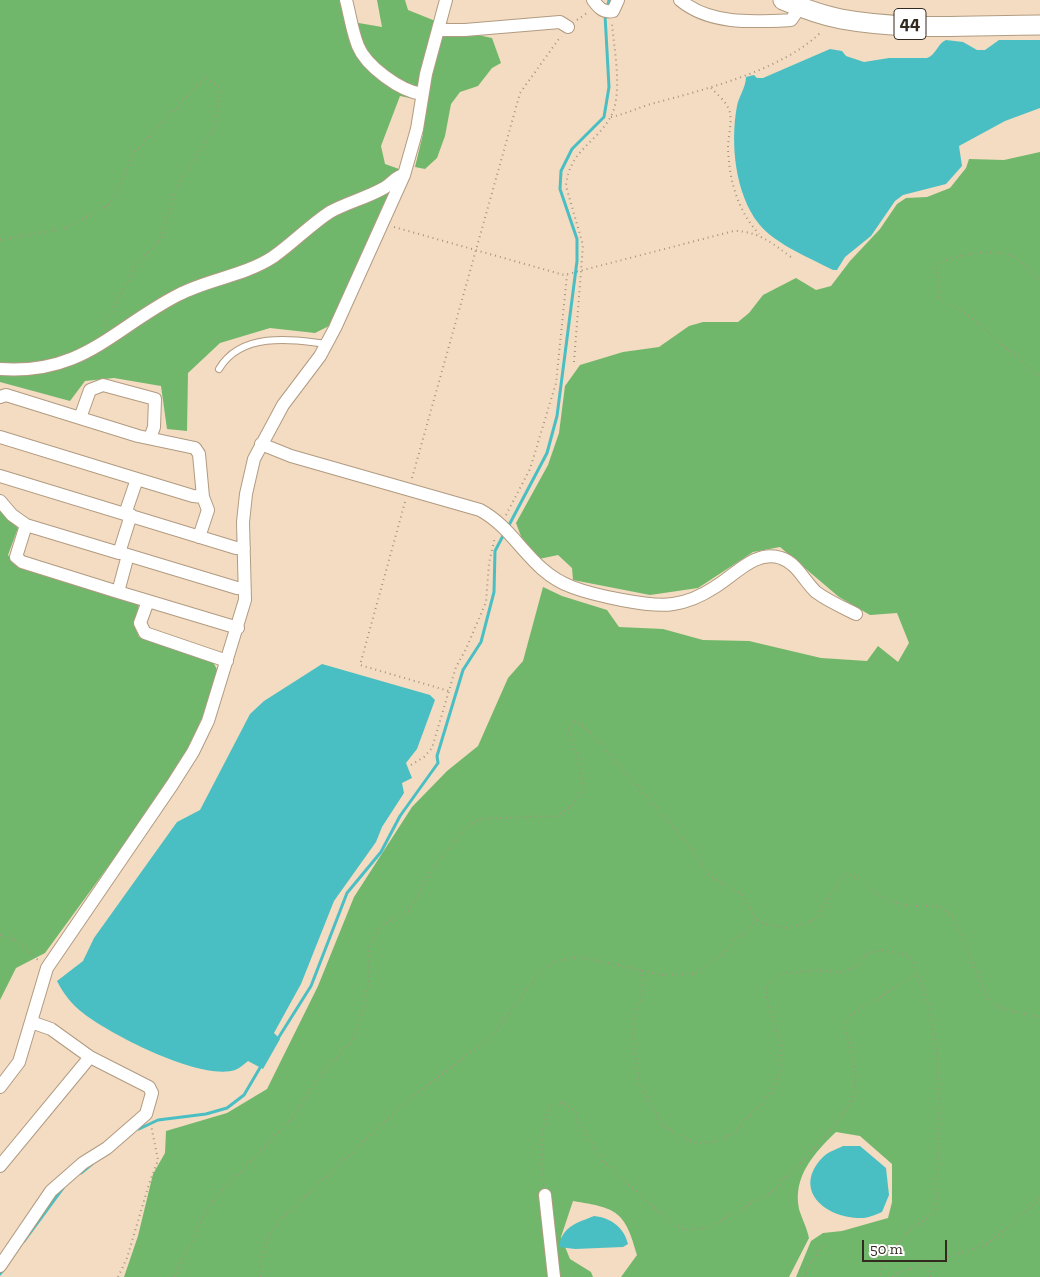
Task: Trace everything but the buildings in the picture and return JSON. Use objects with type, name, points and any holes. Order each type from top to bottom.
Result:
[{"type":"main road","name":"44","points":[[791,3],[840,19],[872,23],[1040,25]]},
{"type":"street","points":[[346,0],[358,47],[367,60],[397,86],[409,92],[422,94]]},
{"type":"street","points":[[0,1087],[19,1062],[47,968],[193,752],[208,721],[246,600],[244,588],[244,548],[246,494],[254,459],[283,405],[327,344],[404,175],[417,129],[422,94],[446,0]]},
{"type":"street","points":[[680,0],[692,10],[718,18],[756,22],[791,20],[791,3]]},
{"type":"street","points":[[439,30],[465,30],[552,22],[560,22],[568,27]]},
{"type":"street","points":[[0,369],[23,371],[43,368],[71,360],[103,342],[176,295],[202,283],[247,270],[272,257],[333,211],[385,188],[398,176],[404,175]]},
{"type":"street","points":[[80,418],[90,390],[103,385],[155,399],[154,427],[150,438]]},
{"type":"street","points":[[0,397],[6,395],[150,438],[195,448],[199,454],[203,497],[208,510],[199,537]]},
{"type":"street","points":[[0,436],[193,496],[203,497]]},
{"type":"street","points":[[261,444],[291,456],[480,510],[506,529],[526,555],[547,575],[572,587],[651,604],[672,604],[714,588],[753,559],[771,555],[790,562],[815,590],[828,600],[856,614]]},
{"type":"street","points":[[0,476],[236,548],[244,548]]},
{"type":"street","points":[[118,592],[128,515],[137,479]]},
{"type":"street","points":[[0,501],[12,516],[26,525],[237,588],[244,588]]},
{"type":"street","points":[[26,525],[16,557],[22,562],[238,628]]},
{"type":"street","points":[[148,601],[140,624],[145,633],[227,660]]},
{"type":"street","points":[[0,1266],[51,1191],[83,1163],[107,1148],[146,1114],[152,1093],[149,1088],[90,1057],[51,1029],[31,1022]]},
{"type":"street","points":[[0,1166],[90,1057]]},
{"type":"street","points":[[545,1195],[554,1277]]},
{"type":"lane","points":[[219,369],[226,358],[251,344],[273,340],[327,344]]},
{"type":"path","points":[[449,691],[360,665],[520,93],[568,27],[605,7],[616,91],[611,117],[581,150],[567,178],[566,186],[582,236],[574,362]]},
{"type":"path","points":[[611,117],[712,88],[798,51],[825,28]]},
{"type":"path","points":[[0,240],[66,228],[110,204],[135,151],[206,76],[220,89],[216,126],[176,188],[160,240],[136,265],[102,330],[103,342]]},
{"type":"path","points":[[712,88],[726,103],[730,113],[728,147],[731,180],[741,209],[750,224],[760,235],[790,256]]},
{"type":"path","points":[[382,224],[476,249],[564,276],[734,231],[749,231],[760,235]]},
{"type":"path","points":[[1040,282],[1027,267],[1013,256],[981,252],[946,258],[935,265],[939,282],[939,297],[976,322],[1040,377]]},
{"type":"path","points":[[174,1277],[211,1202],[292,1117],[322,1072],[352,1041],[363,1009],[369,982],[369,947],[380,926],[409,911],[429,874],[464,828],[479,819],[556,816],[572,806],[583,788],[579,762],[569,730],[574,722],[589,731],[692,849],[709,876],[743,895],[757,920],[764,924],[790,928],[815,920],[844,874],[858,876],[884,898],[898,904],[940,906],[955,920],[990,1002],[1002,1009],[1040,1017]]},
{"type":"path","points":[[260,1277],[260,1258],[267,1237],[278,1222],[398,1109],[493,1034],[536,977],[556,961],[580,957],[662,974],[696,974],[713,962],[757,920]]},
{"type":"path","points":[[0,935],[18,941],[47,968]]},
{"type":"path","points":[[641,970],[643,992],[636,1010],[633,1038],[639,1083],[663,1126],[695,1143],[712,1142],[732,1134],[772,1091],[781,1068],[780,1042],[766,1000],[767,984],[785,973],[818,970],[841,972],[855,968],[867,953],[882,950],[910,956],[918,973],[933,1026],[940,1085],[936,1213],[913,1227],[886,1255],[879,1277]]},
{"type":"path","points":[[545,1195],[542,1167],[544,1118],[550,1106],[562,1102],[575,1111],[578,1122],[603,1161],[670,1222],[685,1230],[709,1227],[773,1191],[806,1158],[850,1105],[855,1088],[855,1068],[844,1023],[853,1014],[918,973]]},
{"type":"path","points":[[118,1277],[127,1258],[158,1160],[152,1126]]},
{"type":"path","points":[[892,1277],[898,1273],[931,1264],[987,1244],[1035,1204],[1040,1196]]},
{"type":"path","points":[[803,1277],[822,1246]]},
{"type":"path","points":[[930,1277],[931,1264]]},
{"type":"green space","points":[[0,0],[341,0],[347,21],[382,27],[377,0],[405,0],[408,10],[433,20],[465,26],[473,34],[492,38],[501,63],[492,68],[478,86],[460,92],[451,104],[445,136],[437,158],[425,169],[415,167],[423,134],[423,108],[415,99],[400,96],[381,146],[385,164],[399,169],[333,324],[315,333],[270,328],[220,343],[188,373],[187,431],[167,429],[161,386],[114,378],[85,381],[70,401],[0,382]]},
{"type":"green space","points":[[1040,152],[1040,1277],[796,1277],[811,1241],[823,1233],[842,1231],[888,1218],[892,1202],[892,1164],[860,1136],[836,1132],[813,1157],[802,1176],[798,1197],[799,1209],[809,1238],[789,1277],[621,1277],[637,1255],[633,1240],[623,1220],[617,1214],[600,1206],[573,1201],[561,1237],[570,1259],[591,1272],[593,1277],[124,1277],[138,1236],[153,1174],[165,1153],[166,1131],[227,1113],[267,1089],[318,986],[354,897],[412,807],[447,771],[478,746],[508,678],[523,661],[543,587],[562,596],[607,610],[619,627],[663,629],[703,640],[749,641],[821,658],[867,661],[878,646],[898,662],[909,643],[897,613],[870,615],[839,597],[780,547],[753,552],[698,588],[650,595],[573,580],[572,568],[558,555],[539,559],[522,539],[516,523],[548,465],[559,433],[565,386],[580,365],[623,352],[659,347],[689,326],[703,322],[738,322],[749,313],[763,295],[796,278],[816,290],[831,286],[850,261],[880,229],[897,204],[906,198],[927,197],[950,188],[966,168],[969,159],[1004,160]]},
{"type":"green space","points":[[0,508],[18,528],[8,555],[13,563],[139,604],[134,625],[139,637],[213,662],[220,675],[188,751],[129,838],[45,953],[16,968],[0,1000]]},
{"type":"water","points":[[946,40],[963,42],[977,50],[985,50],[999,40],[1040,40],[1040,108],[1005,121],[959,146],[962,166],[946,184],[903,195],[895,201],[871,236],[845,257],[837,270],[833,270],[793,250],[766,231],[751,212],[744,198],[736,168],[735,120],[737,106],[746,77],[754,75],[757,78],[763,78],[830,49],[842,51],[846,56],[864,62],[889,58],[927,58]]},
{"type":"water","points":[[322,664],[430,695],[435,700],[417,749],[406,763],[412,778],[402,783],[404,793],[382,827],[376,842],[334,901],[301,984],[274,1033],[280,1039],[263,1069],[248,1061],[235,1070],[220,1072],[201,1069],[179,1063],[134,1044],[79,1010],[68,999],[57,981],[83,961],[94,938],[177,822],[200,810],[250,714],[264,701]]},
{"type":"water","points":[[843,1146],[860,1146],[886,1168],[889,1195],[882,1212],[864,1218],[838,1214],[827,1209],[812,1192],[810,1181],[814,1169],[825,1155]]},
{"type":"water","points":[[594,1216],[616,1224],[628,1244],[623,1247],[575,1249],[559,1247],[563,1234],[571,1226]]},
{"type":"waterway","points":[[607,9],[609,0]]},
{"type":"waterway","points":[[508,527],[547,453],[557,416],[577,261],[577,239],[560,189],[561,171],[572,149],[604,117],[609,87],[605,15]]},
{"type":"waterway","points":[[277,1040],[311,986],[347,893],[381,852],[400,816],[438,763],[437,756],[463,670],[481,642],[494,592],[495,551],[505,532]]},
{"type":"waterway","points":[[139,1129],[158,1120],[206,1114],[227,1108],[244,1095],[261,1066]]},
{"type":"waterway","points":[[81,1173],[92,1164]]},
{"type":"waterway","points":[[24,1241],[63,1188]]},
{"type":"waterway","points":[[0,1274],[4,1269]]}]
